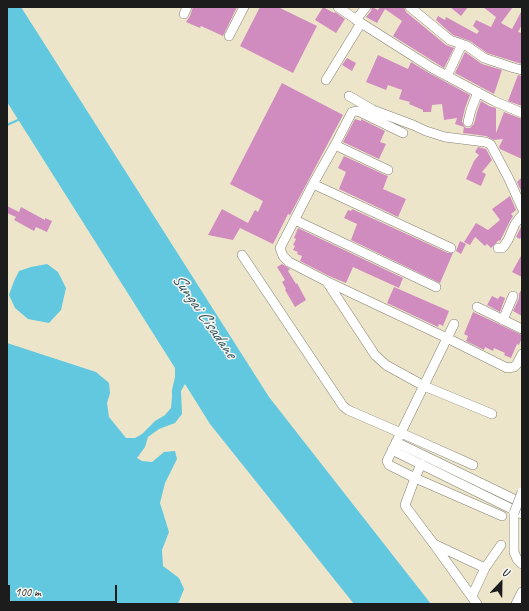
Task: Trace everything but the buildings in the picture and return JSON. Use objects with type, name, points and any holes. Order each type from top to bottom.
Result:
[{"type":"street","points":[[229,36],[244,7]]},
{"type":"street","points":[[338,7],[358,22],[432,68],[494,101],[522,113]]},
{"type":"street","points":[[326,80],[366,7]]},
{"type":"street","points":[[410,7],[450,40],[467,46],[484,58],[522,70]]},
{"type":"street","points":[[446,76],[462,44]]},
{"type":"street","points":[[468,122],[478,92]]},
{"type":"street","points":[[349,96],[373,110],[426,131],[445,137],[488,143],[491,145],[509,179],[522,208]]},
{"type":"street","points":[[403,133],[360,112],[352,112],[280,248],[284,256],[289,262],[326,281],[507,368],[514,367],[522,354]]},
{"type":"street","points":[[335,146],[388,170]]},
{"type":"street","points":[[313,184],[451,248]]},
{"type":"street","points":[[498,248],[502,248],[508,240],[515,224],[522,215]]},
{"type":"street","points":[[295,220],[436,287]]},
{"type":"street","points":[[242,255],[343,406],[348,410],[473,465]]},
{"type":"street","points":[[326,281],[379,360],[424,386],[492,414]]},
{"type":"street","points":[[503,320],[513,296]]},
{"type":"street","points":[[477,307],[522,329]]},
{"type":"street","points":[[454,324],[387,461],[389,465],[415,478],[502,516]]},
{"type":"street","points":[[394,446],[421,464],[518,514]]},
{"type":"street","points":[[394,446],[522,503]]},
{"type":"street","points":[[421,464],[405,506],[475,600]]},
{"type":"street","points":[[522,492],[514,552],[517,559],[522,564]]},
{"type":"street","points":[[433,543],[485,568]]},
{"type":"street","points":[[475,600],[485,568],[501,545]]},
{"type":"street","points":[[516,604],[522,592]]},
{"type":"water","name":"Sungai Cisadane","points":[[7,7],[21,7],[269,397],[431,604],[354,604],[210,424],[185,384],[181,391],[182,414],[175,423],[159,429],[148,437],[145,447],[137,458],[142,461],[152,462],[164,452],[175,451],[177,459],[165,483],[160,503],[169,532],[162,550],[163,566],[179,578],[184,589],[178,604],[7,604],[7,343],[96,372],[109,383],[110,393],[107,403],[109,417],[126,438],[135,438],[142,434],[155,421],[165,415],[171,408],[175,368],[7,102]]},
{"type":"water","points":[[47,264],[58,272],[66,288],[61,310],[49,323],[28,319],[15,308],[9,295],[19,271]]},
{"type":"waterway","points":[[7,125],[18,120]]}]
